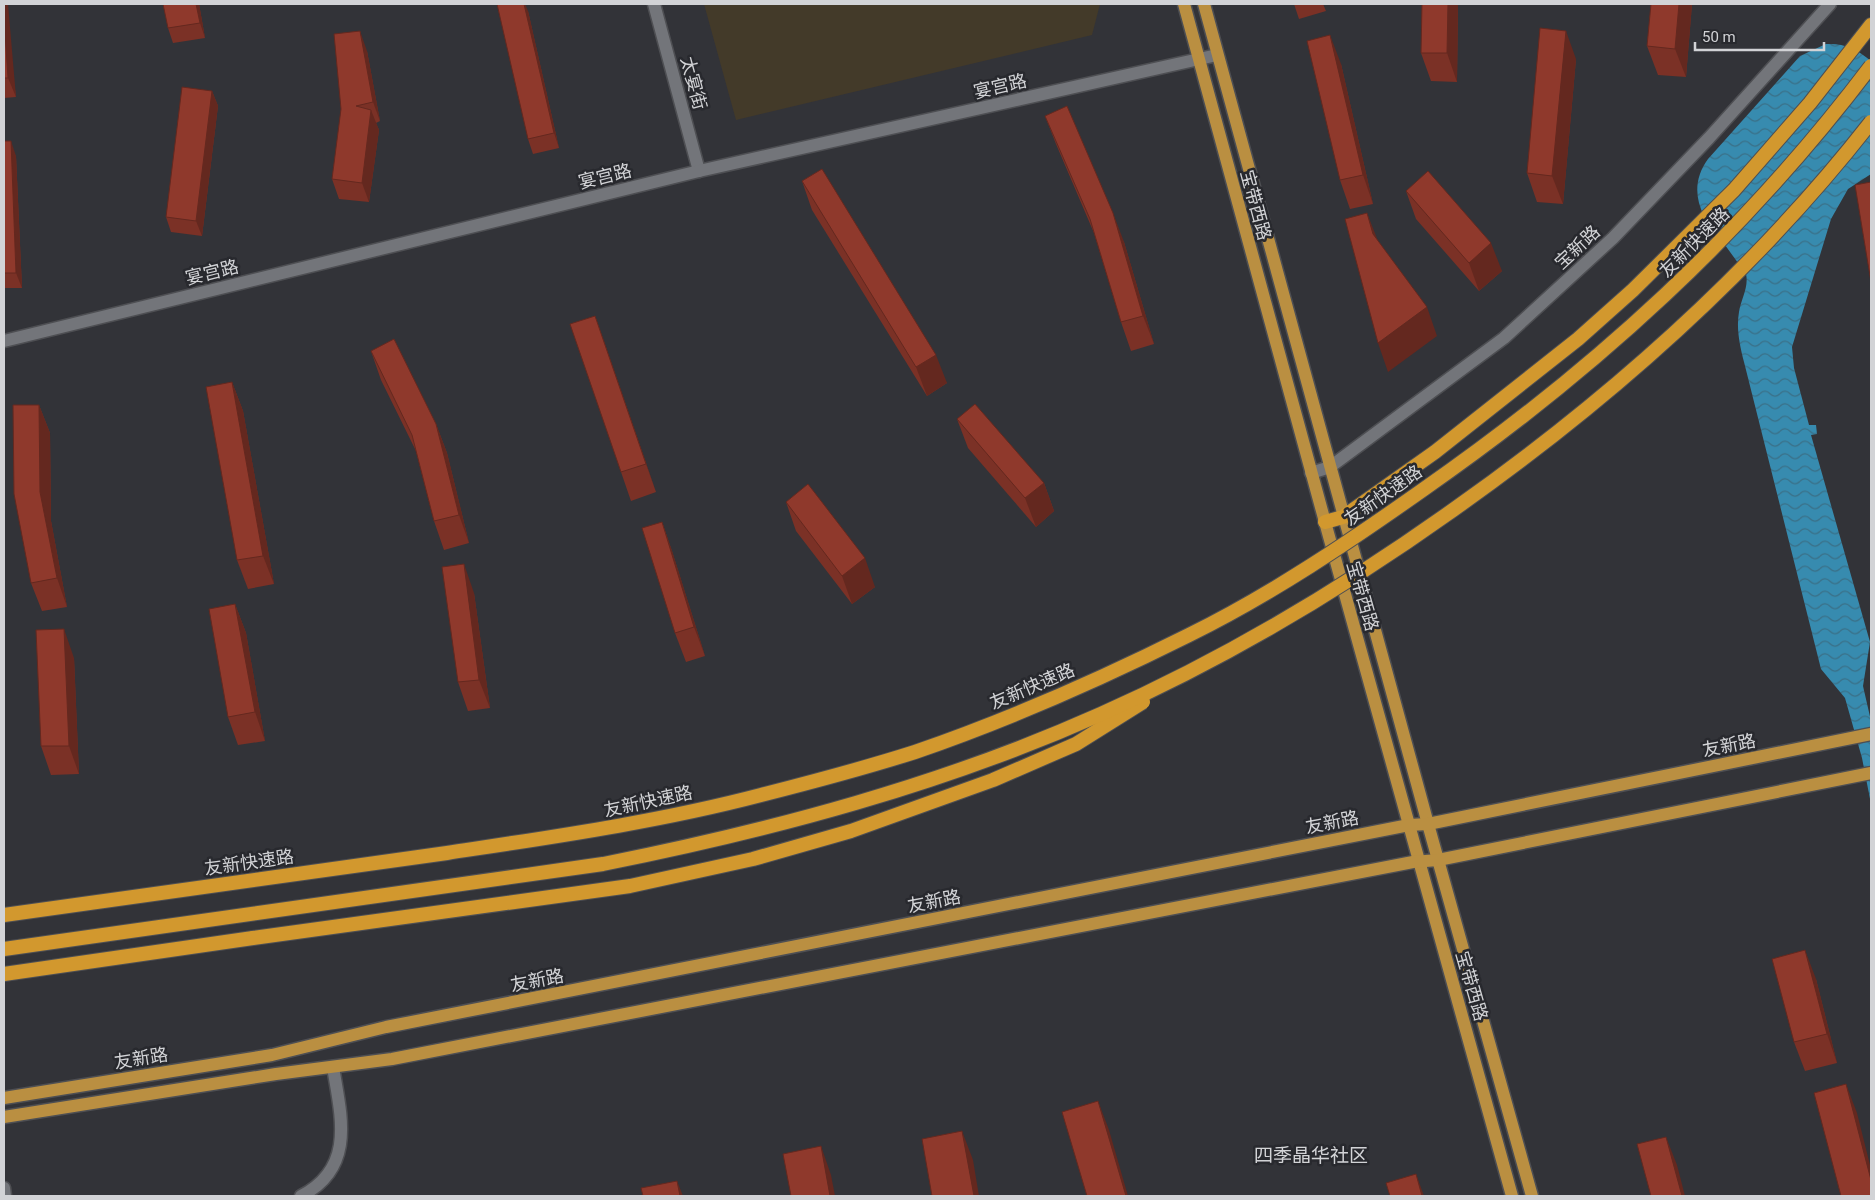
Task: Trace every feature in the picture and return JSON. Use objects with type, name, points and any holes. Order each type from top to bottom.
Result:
[{"type":"highway","points":[[1325,522],[1343,517],[1436,452],[1578,339],[1633,290],[1734,190],[1810,102],[1871,25]]},
{"type":"highway","name":"友新快速路","points":[[4,915],[390,862],[601,830],[673,816],[758,796],[914,752],[998,720],[1091,681],[1192,634],[1277,586],[1367,529],[1483,448],[1543,402],[1613,344],[1711,253],[1810,144],[1871,66]]},
{"type":"highway","points":[[4,949],[603,864],[748,833],[841,808],[1005,752],[1101,714],[1293,616],[1381,561],[1497,479],[1624,378],[1741,271],[1799,209],[1871,122]]},
{"type":"highway","points":[[4,974],[630,886],[689,874],[804,845],[939,799],[1051,756],[1076,744],[1206,662]]},
{"type":"main road","name":"宝带西路","points":[[1184,4],[1311,472],[1512,1196]]},
{"type":"main road","name":"宝带西路","points":[[1204,4],[1343,517],[1532,1196]]},
{"type":"main road","name":"友新路","points":[[4,1098],[272,1055],[386,1027],[1409,825],[1428,824],[1871,734]]},
{"type":"main road","name":"友新路","points":[[4,1117],[276,1074],[392,1060],[1419,862],[1438,860],[1871,773]]},
{"type":"street","name":"太宴街","points":[[654,4],[699,171]]},
{"type":"street","name":"宝新路","points":[[1311,472],[1330,467],[1504,338],[1592,258],[1710,138],[1830,4]]},
{"type":"street","name":"宴宫路","points":[[4,341],[699,171],[1217,55]]},
{"type":"street","points":[[301,1196],[324,1179],[338,1158],[341,1148],[342,1123],[333,1067]]},
{"type":"street","points":[[4,1188],[5,1196]]},
{"type":"shaded area","points":[[704,4],[1100,4],[1092,35],[736,120]]},
{"type":"water","points":[[1826,44],[1850,48],[1861,53],[1871,61],[1871,174],[1848,189],[1831,219],[1792,347],[1794,368],[1809,425],[1816,425],[1817,434],[1811,435],[1870,642],[1863,686],[1871,721],[1871,804],[1862,758],[1845,698],[1821,669],[1743,356],[1738,318],[1746,288],[1746,274],[1704,216],[1697,194],[1700,173],[1708,159],[1800,56]]},
{"type":"building","points":[[163,4],[196,4],[200,23],[168,28]]},
{"type":"building","points":[[497,4],[524,4],[554,133],[528,139]]},
{"type":"building","points":[[1422,4],[1448,4],[1447,53],[1421,53]]},
{"type":"building","points":[[1651,4],[1679,4],[1675,49],[1647,46]]},
{"type":"building","points":[[4,18],[8,78],[4,78]]},
{"type":"building","points":[[1540,28],[1566,31],[1552,176],[1527,173]]},
{"type":"building","points":[[360,31],[373,102],[356,106],[371,110],[362,183],[332,179],[341,109],[334,34]]},
{"type":"building","points":[[1330,35],[1363,175],[1340,180],[1307,41]]},
{"type":"building","points":[[182,87],[212,91],[196,221],[166,217]]},
{"type":"building","points":[[1067,106],[1113,213],[1143,316],[1121,322],[1090,219],[1045,116]]},
{"type":"building","points":[[4,141],[11,141],[16,273],[4,273]]},
{"type":"building","points":[[822,169],[936,355],[916,367],[802,181]]},
{"type":"building","points":[[1428,171],[1491,243],[1469,263],[1406,191]]},
{"type":"building","points":[[1871,182],[1871,282],[1855,185]]},
{"type":"building","points":[[1367,213],[1373,234],[1427,307],[1378,343],[1345,219]]},
{"type":"building","points":[[595,316],[646,464],[621,472],[570,324]]},
{"type":"building","points":[[394,339],[436,424],[459,515],[434,521],[412,435],[371,351]]},
{"type":"building","points":[[232,382],[263,556],[237,560],[206,387]]},
{"type":"building","points":[[975,404],[1044,483],[1025,498],[957,419]]},
{"type":"building","points":[[13,405],[39,405],[40,492],[57,578],[31,583],[14,494]]},
{"type":"building","points":[[808,484],[865,558],[842,576],[786,502]]},
{"type":"building","points":[[662,522],[694,627],[675,633],[642,528]]},
{"type":"building","points":[[464,564],[479,680],[458,682],[442,567]]},
{"type":"building","points":[[235,604],[255,712],[228,717],[209,609]]},
{"type":"building","points":[[64,629],[69,746],[41,746],[36,630]]},
{"type":"building","points":[[1805,950],[1827,1034],[1794,1042],[1772,959]]},
{"type":"building","points":[[1846,1084],[1871,1180],[1871,1196],[1841,1196],[1814,1093]]},
{"type":"building","points":[[1098,1101],[1126,1196],[1087,1196],[1062,1112]]},
{"type":"building","points":[[962,1131],[974,1196],[932,1196],[922,1139]]},
{"type":"building","points":[[1666,1137],[1682,1196],[1651,1196],[1637,1144]]},
{"type":"building","points":[[821,1146],[830,1196],[791,1196],[783,1154]]},
{"type":"building","points":[[1416,1174],[1422,1196],[1390,1196],[1386,1183]]},
{"type":"building","points":[[677,1181],[680,1196],[643,1196],[641,1188]]},
{"type":"district","name":"四季晶华社区","points":[[1311,1155]]}]
